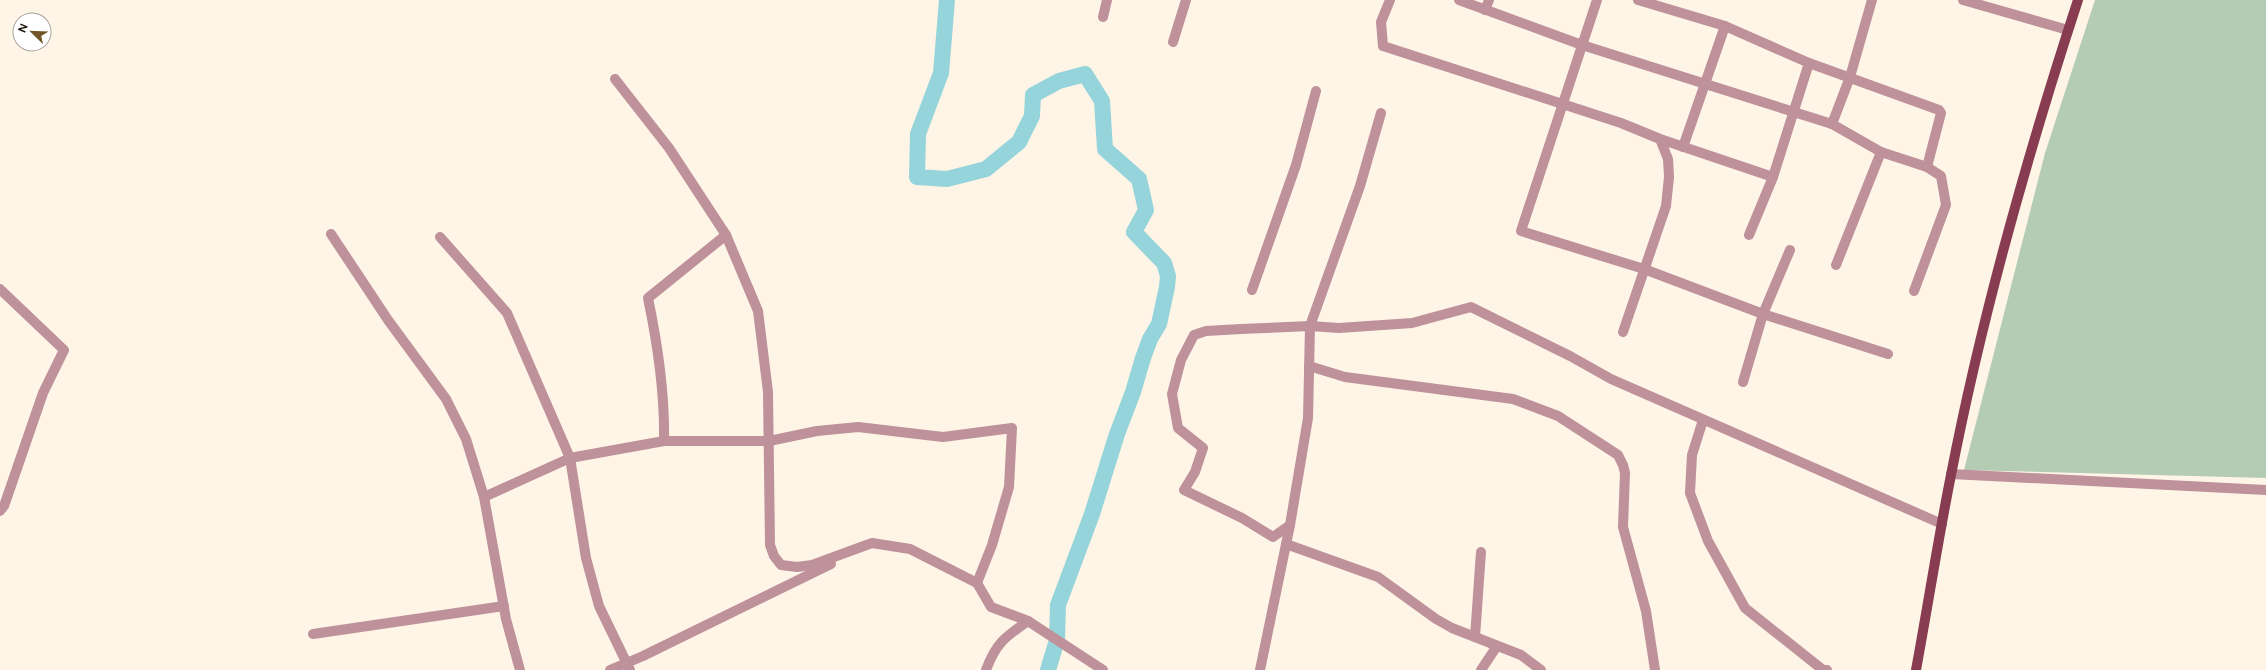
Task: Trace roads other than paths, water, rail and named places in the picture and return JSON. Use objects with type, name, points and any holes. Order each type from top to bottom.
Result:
[{"type":"main road","points":[[1916,670],[1951,474],[1991,300],[2023,180],[2078,0]]},
{"type":"street","points":[[1103,17],[1107,0]]},
{"type":"street","points":[[1173,42],[1186,0]]},
{"type":"street","points":[[1390,0],[1382,22],[1383,46],[1621,123],[1682,147],[1773,177]]},
{"type":"street","points":[[1459,0],[1582,45],[1832,124],[1881,152],[1927,167],[1941,176],[1945,191],[1946,204],[1914,291]]},
{"type":"street","points":[[1485,10],[1489,0]]},
{"type":"street","points":[[1597,0],[1521,231],[1644,269],[1763,314],[1888,354]]},
{"type":"street","points":[[1638,0],[1725,26],[1809,63],[1939,110],[1941,113],[1927,167]]},
{"type":"street","points":[[1832,124],[1850,77],[1872,0]]},
{"type":"street","points":[[1963,0],[2068,30]]},
{"type":"street","points":[[1682,147],[1725,26]]},
{"type":"street","points":[[1749,235],[1773,177],[1809,63]]},
{"type":"street","points":[[615,80],[669,148],[726,235],[758,312],[768,392],[770,545],[774,556],[781,565],[797,567],[812,565],[872,543],[910,549],[977,583],[991,607],[1028,621],[1103,670]]},
{"type":"street","points":[[1252,290],[1296,165],[1316,91]]},
{"type":"street","points":[[1260,670],[1290,525],[1308,418],[1310,326],[1360,186],[1381,113]]},
{"type":"street","points":[[1623,332],[1666,206],[1669,177],[1668,159],[1660,139]]},
{"type":"street","points":[[1836,265],[1881,152]]},
{"type":"street","points":[[331,234],[388,320],[446,400],[466,439],[484,497],[504,606],[520,670]]},
{"type":"street","points":[[664,441],[665,412],[660,359],[648,298],[726,235]]},
{"type":"street","points":[[440,237],[507,313],[570,458],[586,558],[599,606],[628,667]]},
{"type":"street","points":[[1743,382],[1763,314],[1790,250]]},
{"type":"street","points":[[0,289],[64,350],[44,393],[7,498],[0,511]]},
{"type":"street","points":[[1290,525],[1273,538],[1242,518],[1184,490],[1196,472],[1203,448],[1178,428],[1172,394],[1181,360],[1194,335],[1206,331],[1310,326],[1339,328],[1412,323],[1471,307],[1570,356],[1611,379],[1942,524]]},
{"type":"street","points":[[1309,366],[1344,377],[1513,399],[1558,416],[1618,456],[1624,465],[1625,473],[1623,527],[1646,611],[1655,670]]},
{"type":"street","points":[[1703,420],[1692,455],[1690,493],[1716,557],[1744,608],[1823,670],[1827,670]]},
{"type":"street","points":[[484,497],[570,458],[664,441],[769,441],[817,431],[858,427],[943,438],[1012,428],[1009,487],[992,545],[977,583]]},
{"type":"street","points":[[1951,474],[2266,490]]},
{"type":"street","points":[[610,670],[628,667],[872,543]]},
{"type":"street","points":[[1286,544],[1378,577],[1436,619],[1475,637],[1521,655],[1541,670]]},
{"type":"street","points":[[1475,637],[1482,552]]},
{"type":"street","points":[[313,634],[504,606]]},
{"type":"street","points":[[986,670],[993,652],[1006,636],[1028,621]]},
{"type":"street","points":[[1481,670],[1497,646]]},
{"type":"waterway","points":[[947,0],[941,73],[918,134],[917,177],[947,179],[986,169],[1019,142],[1032,116],[1033,95],[1059,81],[1085,74],[1102,101],[1105,149],[1139,179],[1146,210],[1134,232],[1164,263],[1168,276],[1159,324],[1150,339],[1143,358],[1092,514],[1058,605],[1057,640],[1048,670]]}]
